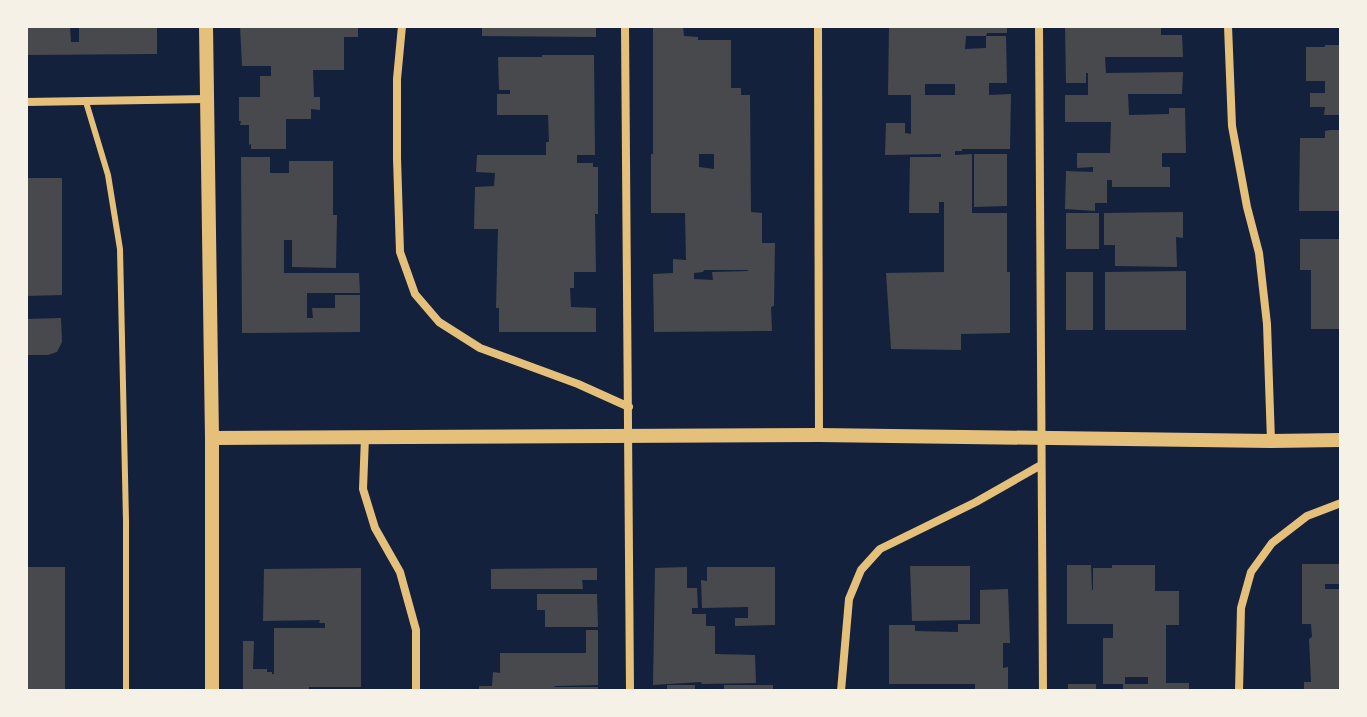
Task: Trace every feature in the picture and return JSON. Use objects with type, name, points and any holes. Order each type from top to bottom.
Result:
[{"type":"street","points":[[206,26],[212,691]]},
{"type":"street","points":[[402,26],[397,79],[400,252],[415,294],[439,322],[480,348],[578,384],[629,407]]},
{"type":"street","points":[[625,26],[630,691]]},
{"type":"street","points":[[818,26],[819,435]]},
{"type":"street","points":[[1039,26],[1043,691]]},
{"type":"street","points":[[1228,26],[1232,126],[1259,253],[1265,310],[1271,441]]},
{"type":"street","points":[[26,102],[207,99]]},
{"type":"street","points":[[212,438],[819,435],[1341,440]]},
{"type":"street","points":[[365,437],[363,489],[375,528],[400,572],[416,630],[416,691]]},
{"type":"street","points":[[841,691],[849,599],[861,570],[880,549],[976,502],[1041,465]]},
{"type":"street","points":[[1239,691],[1241,608],[1251,572],[1272,543],[1307,516],[1341,503]]},
{"type":"lane","points":[[86,102],[108,175],[120,249],[126,691]]},
{"type":"building","points":[[26,26],[70,26],[71,42],[79,42],[79,26],[157,26],[157,54],[26,55]]},
{"type":"building","points":[[240,26],[358,26],[358,37],[344,37],[344,70],[313,70],[314,97],[320,97],[320,110],[311,109],[311,119],[286,119],[286,149],[251,149],[249,125],[240,125],[239,97],[260,97],[260,76],[271,76],[271,66],[242,66]]},
{"type":"building","points":[[482,26],[596,26],[596,37],[482,36]]},
{"type":"building","points":[[653,26],[683,26],[684,36],[698,37],[698,40],[731,40],[731,88],[741,88],[741,95],[750,95],[751,212],[762,213],[762,243],[775,243],[772,331],[654,332],[653,274],[673,273],[673,259],[686,260],[685,213],[651,213]],"holes":[[[699,154],[714,154],[714,169],[699,167]],[[704,270],[748,270],[748,271],[712,272],[713,280],[694,279],[694,273]]]},
{"type":"building","points":[[889,26],[1007,26],[1007,33],[987,33],[986,36],[1006,36],[1007,83],[989,83],[989,95],[1011,94],[1010,149],[962,149],[955,151],[955,155],[972,154],[972,213],[1007,213],[1010,333],[961,334],[961,350],[891,349],[886,273],[944,272],[944,202],[939,202],[939,213],[909,213],[910,157],[941,157],[941,154],[885,155],[886,123],[905,123],[905,133],[911,134],[911,95],[888,95]],"holes":[[[966,36],[986,36],[986,48],[965,49]],[[925,84],[955,84],[955,95],[925,95]]]},
{"type":"building","points":[[1065,26],[1161,26],[1161,35],[1182,35],[1183,57],[1105,57],[1106,73],[1183,72],[1182,94],[1128,94],[1129,115],[1169,114],[1169,108],[1185,108],[1186,153],[1162,153],[1162,167],[1170,167],[1170,187],[1112,187],[1112,180],[1107,180],[1107,203],[1095,203],[1095,211],[1065,209],[1066,171],[1093,172],[1093,167],[1077,168],[1077,153],[1110,153],[1111,122],[1065,122],[1065,95],[1088,95],[1088,73],[1086,83],[1066,83]]},
{"type":"building","points":[[1341,45],[1341,115],[1324,115],[1325,107],[1310,107],[1310,93],[1325,93],[1325,81],[1306,81],[1306,47]]},
{"type":"building","points":[[594,55],[595,155],[577,155],[577,163],[593,163],[593,167],[598,167],[596,272],[574,272],[574,288],[570,288],[571,307],[596,308],[596,332],[499,332],[499,308],[496,308],[498,229],[474,229],[475,187],[494,186],[495,173],[476,172],[477,155],[546,155],[546,142],[549,142],[548,115],[497,115],[497,94],[510,94],[510,90],[499,90],[498,57]]},
{"type":"building","points":[[1341,130],[1341,211],[1299,211],[1300,138],[1325,138],[1325,131]]},
{"type":"building","points":[[974,154],[1007,154],[1007,206],[974,207]]},
{"type":"building","points":[[241,157],[270,157],[270,173],[289,173],[289,161],[333,161],[333,215],[337,215],[336,268],[292,267],[292,240],[284,240],[284,273],[359,273],[360,293],[307,293],[307,318],[313,318],[312,308],[335,308],[335,295],[360,295],[360,332],[242,333]]},
{"type":"building","points":[[26,178],[62,178],[62,295],[26,296]]},
{"type":"building","points":[[1183,212],[1183,238],[1176,237],[1177,267],[1115,266],[1115,245],[1104,245],[1104,213]]},
{"type":"building","points":[[1066,213],[1099,213],[1099,249],[1066,249]]},
{"type":"building","points":[[1300,239],[1341,239],[1341,329],[1311,329],[1311,270],[1300,270]]},
{"type":"building","points":[[1186,271],[1186,330],[1105,330],[1105,272]]},
{"type":"building","points":[[1066,272],[1093,272],[1093,330],[1066,330]]},
{"type":"building","points":[[61,318],[62,342],[57,352],[26,355],[26,319]]},
{"type":"building","points":[[1302,564],[1341,564],[1341,584],[1325,584],[1325,589],[1341,589],[1341,691],[1304,691],[1304,682],[1311,682],[1309,639],[1312,637],[1311,624],[1302,624]]},
{"type":"building","points":[[1067,565],[1091,565],[1093,590],[1093,568],[1155,565],[1155,591],[1179,591],[1179,625],[1166,625],[1166,683],[1189,683],[1189,691],[1123,691],[1123,684],[1103,684],[1103,638],[1113,638],[1113,624],[1067,624]],"holes":[[[1125,677],[1148,677],[1148,684],[1125,684]]]},
{"type":"building","points":[[910,566],[970,566],[970,620],[912,621]]},
{"type":"building","points":[[26,567],[65,567],[65,691],[26,691]]},
{"type":"building","points":[[687,567],[687,588],[697,588],[698,608],[692,608],[692,614],[706,614],[706,626],[715,626],[715,654],[755,655],[756,683],[653,685],[655,568]]},
{"type":"building","points":[[707,567],[775,567],[775,625],[735,626],[735,618],[748,618],[748,607],[702,608],[701,580],[707,581]]},
{"type":"building","points":[[361,568],[361,687],[243,691],[243,641],[254,641],[253,669],[267,669],[267,672],[274,674],[274,628],[325,628],[325,623],[319,623],[320,620],[263,621],[264,569]]},
{"type":"building","points":[[597,568],[597,580],[582,580],[583,589],[491,589],[491,569]]},
{"type":"building","points":[[1008,589],[1010,643],[1003,643],[1003,668],[1008,667],[1008,691],[975,691],[975,684],[889,684],[889,625],[915,625],[915,631],[958,632],[958,624],[980,624],[980,590]]},
{"type":"building","points":[[537,594],[597,594],[598,627],[545,627],[545,610],[537,610]]},
{"type":"building","points":[[586,630],[598,630],[598,685],[554,687],[598,687],[598,691],[479,691],[479,686],[492,686],[493,672],[500,673],[500,653],[586,653]]},
{"type":"building","points":[[1068,684],[1096,684],[1096,691],[1068,691]]},
{"type":"building","points":[[667,685],[695,685],[695,691],[667,691]]},
{"type":"building","points":[[724,685],[773,685],[773,691],[724,691]]}]
